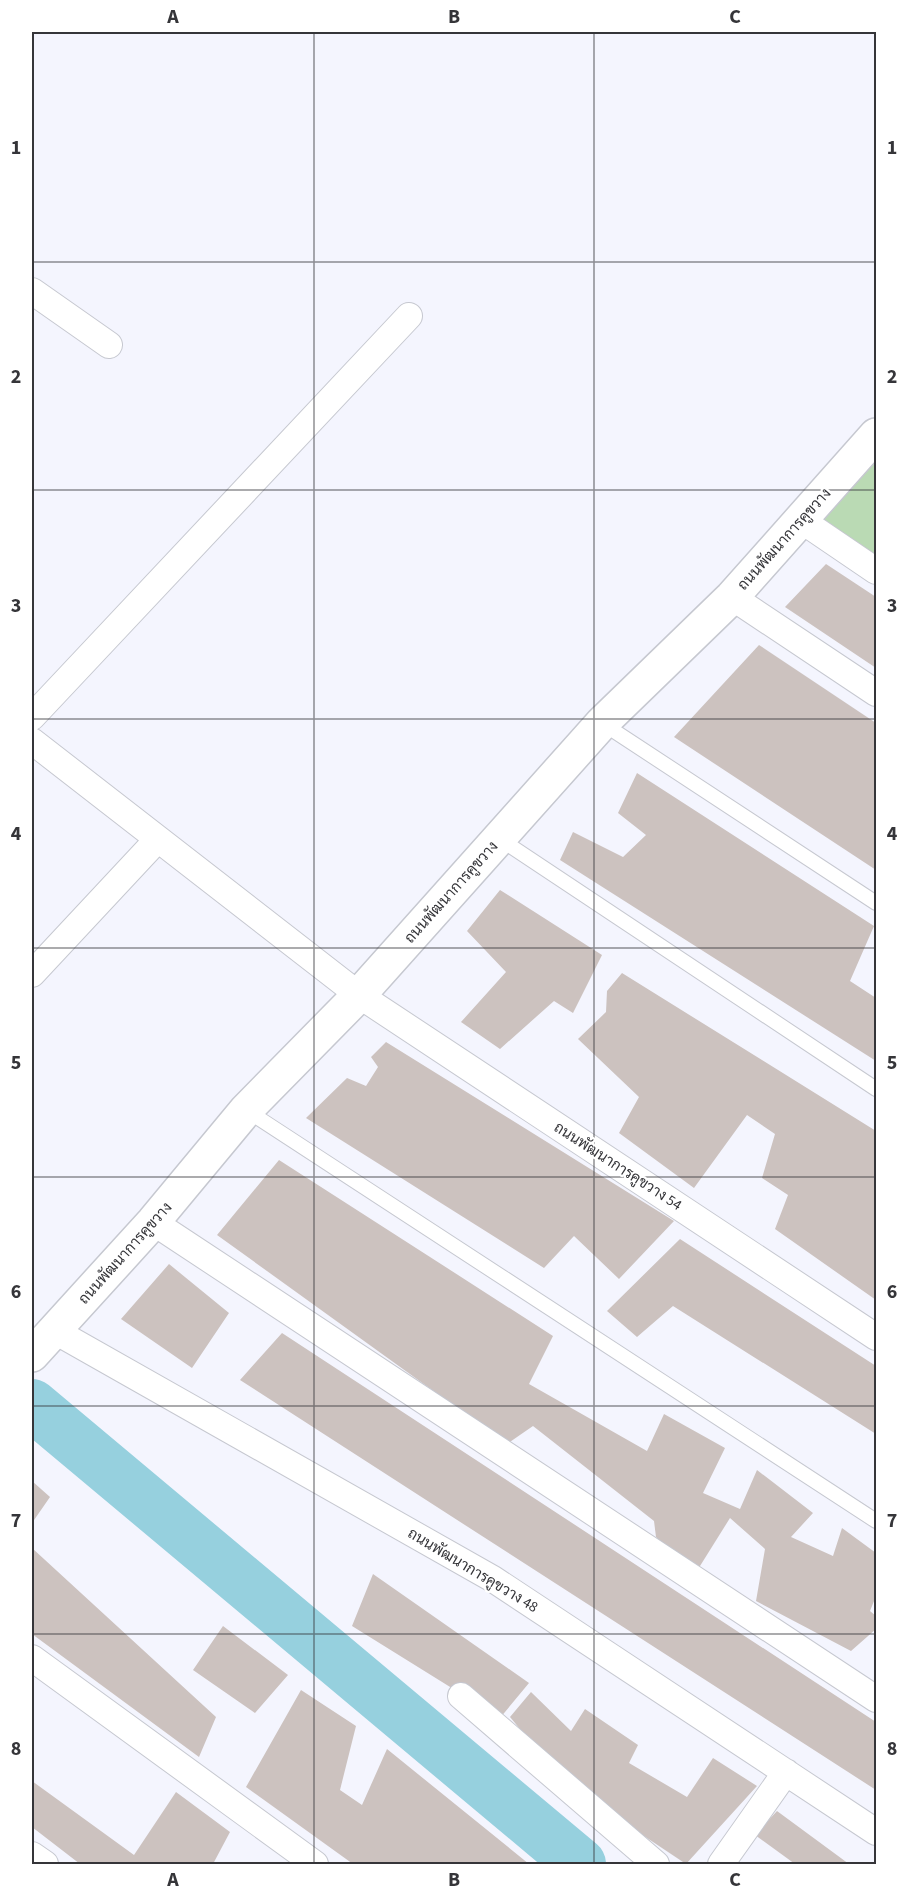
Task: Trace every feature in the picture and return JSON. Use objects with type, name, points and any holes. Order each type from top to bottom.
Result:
[{"type":"main road","name":"ถนนพัฒนาการคูขวาง","points":[[32,1355],[153,1222],[246,1110],[358,995],[602,723],[732,597],[875,440]]},
{"type":"street","points":[[32,291],[109,345]]},
{"type":"street","points":[[32,717],[409,316]]},
{"type":"street","points":[[801,520],[876,571]]},
{"type":"street","points":[[732,597],[876,693]]},
{"type":"street","name":"ถนนพัฒนาการคูขวาง 54","points":[[32,741],[358,995],[876,1336]]},
{"type":"street","points":[[32,974],[158,839]]},
{"type":"street","points":[[153,1222],[876,1699]]},
{"type":"street","name":"ถนนพัฒนาการคูขวาง 48","points":[[55,1331],[493,1579],[876,1832]]},
{"type":"street","points":[[32,1658],[315,1864]]},
{"type":"street","points":[[461,1696],[656,1864]]},
{"type":"street","points":[[721,1864],[786,1772]]},
{"type":"street","points":[[32,1855],[45,1864]]},
{"type":"lane","points":[[602,723],[876,903]]},
{"type":"lane","points":[[500,839],[876,1089]]},
{"type":"lane","points":[[246,1110],[876,1521]]},
{"type":"green space","points":[[876,435],[876,571],[801,520]]},
{"type":"building","points":[[826,564],[876,597],[876,668],[785,607]]},
{"type":"building","points":[[759,645],[876,723],[876,870],[674,737]]},
{"type":"building","points":[[637,773],[874,926],[850,981],[876,998],[876,1061],[560,860],[573,832],[623,857],[646,835],[618,813]]},
{"type":"building","points":[[500,890],[602,955],[573,1013],[554,1001],[500,1049],[461,1022],[506,972],[467,931]]},
{"type":"building","points":[[622,973],[876,1131],[876,1300],[775,1229],[788,1195],[762,1178],[775,1134],[747,1115],[694,1188],[619,1133],[639,1097],[578,1039],[606,1012],[607,991]]},
{"type":"building","points":[[386,1042],[674,1221],[619,1279],[574,1236],[544,1268],[306,1118],[347,1078],[366,1086],[378,1067],[371,1057]]},
{"type":"building","points":[[279,1160],[553,1336],[529,1384],[647,1451],[664,1414],[725,1448],[703,1493],[740,1509],[757,1470],[813,1513],[791,1537],[833,1556],[842,1528],[876,1553],[876,1596],[870,1611],[876,1616],[876,1629],[851,1651],[756,1601],[765,1549],[730,1518],[695,1574],[656,1537],[654,1521],[533,1426],[507,1444],[217,1235]]},
{"type":"building","points":[[680,1239],[876,1366],[876,1434],[673,1306],[637,1337],[607,1311]]},
{"type":"building","points":[[169,1264],[229,1313],[192,1368],[121,1319]]},
{"type":"building","points":[[282,1333],[876,1722],[876,1790],[240,1380]]},
{"type":"building","points":[[32,1481],[50,1497],[32,1523]]},
{"type":"building","points":[[32,1548],[216,1717],[199,1757],[32,1634]]},
{"type":"building","points":[[373,1574],[529,1683],[500,1718],[352,1626]]},
{"type":"building","points":[[223,1626],[288,1675],[255,1713],[193,1670]]},
{"type":"building","points":[[301,1690],[356,1726],[340,1790],[362,1805],[387,1749],[529,1864],[353,1864],[246,1787]]},
{"type":"building","points":[[531,1692],[571,1731],[585,1709],[638,1745],[629,1763],[687,1797],[713,1758],[757,1786],[686,1864],[566,1784],[510,1717]]},
{"type":"building","points":[[32,1781],[134,1855],[176,1792],[230,1832],[213,1864],[80,1864],[32,1827]]},
{"type":"building","points":[[777,1811],[849,1864],[795,1864],[755,1835]]},
{"type":"waterway","points":[[32,1405],[580,1864]]}]
